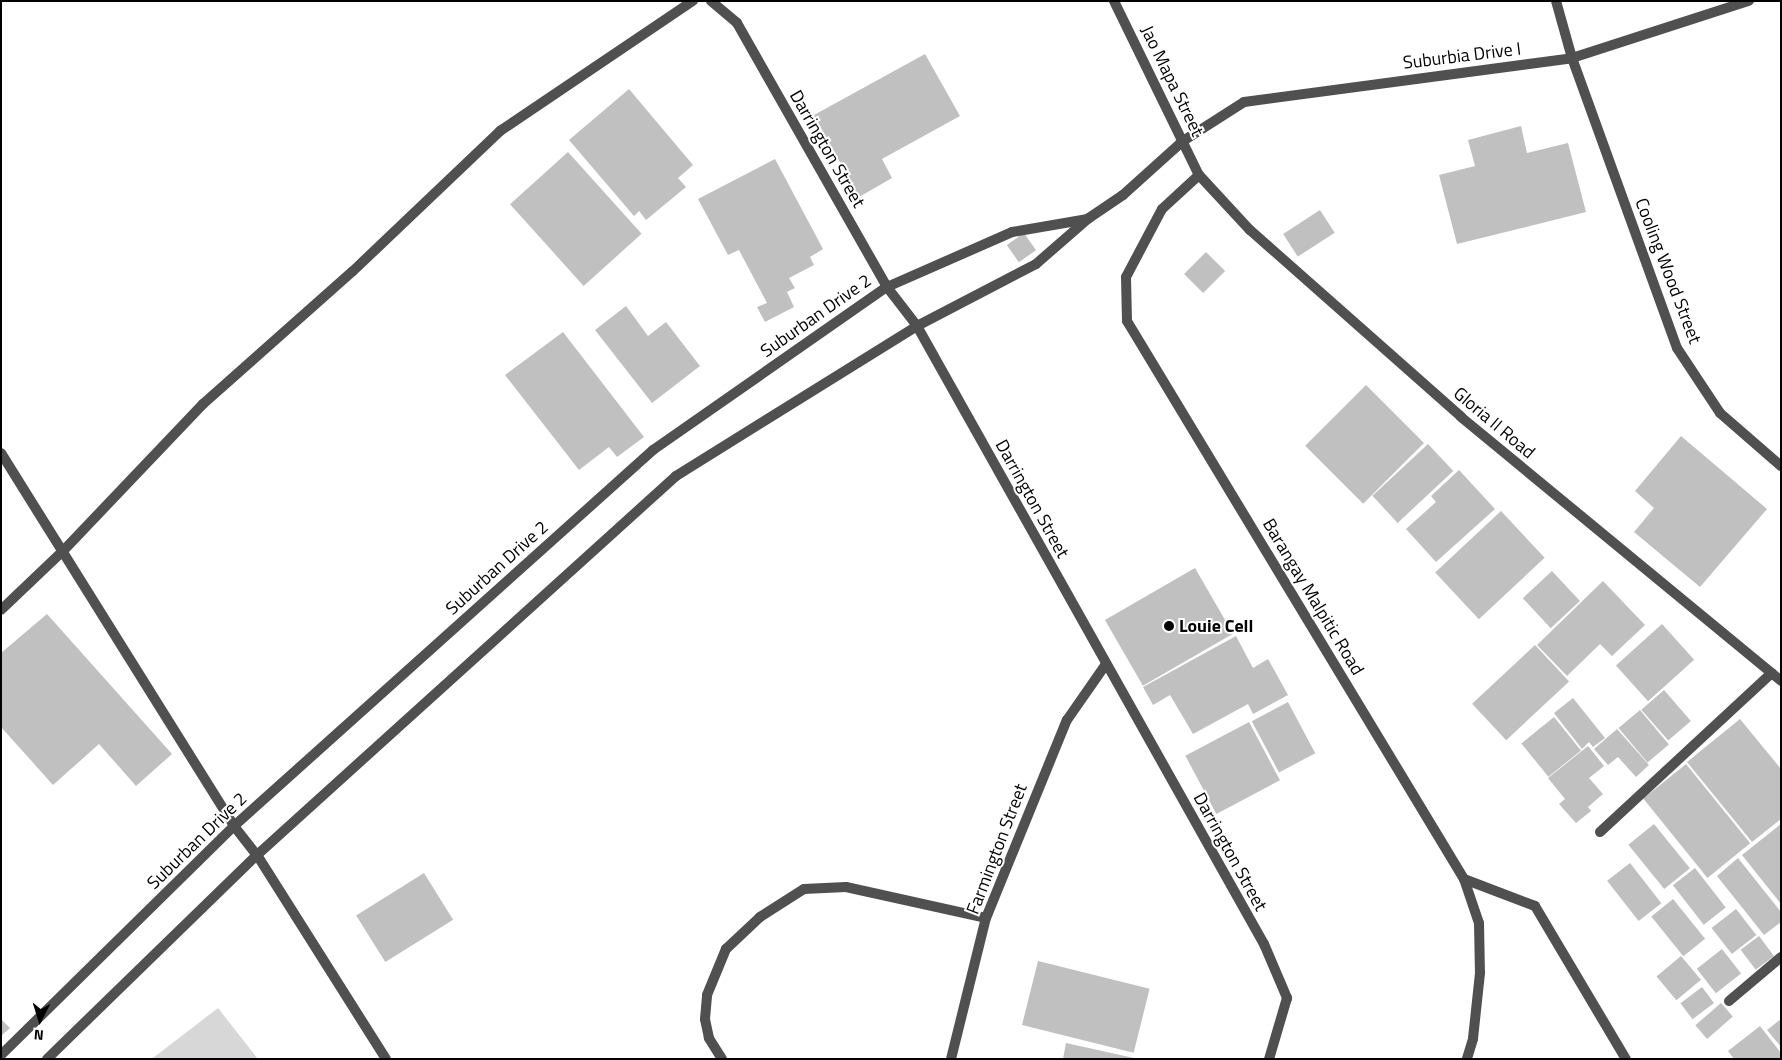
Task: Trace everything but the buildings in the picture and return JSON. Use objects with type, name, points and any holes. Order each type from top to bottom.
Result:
[{"type":"street","points":[[1,610],[63,551],[202,404],[353,271],[500,131],[694,1]]},
{"type":"street","name":"Darrington Street","points":[[711,1],[736,23],[887,286],[917,326],[1264,944],[1287,998],[1269,1059]]},
{"type":"street","name":"Jao Mapa Street","points":[[1114,1],[1199,175]]},
{"type":"street","name":"Cooling Wood Street","points":[[1556,1],[1572,58],[1677,348],[1720,413],[1781,466]]},
{"type":"street","name":"Suburbia Drive I","points":[[1184,141],[1250,100],[1572,58],[1749,1]]},
{"type":"street","name":"Suburban Drive 2","points":[[48,1059],[257,854],[676,476],[917,326],[1036,264],[1089,218],[1123,195],[1184,141]]},
{"type":"street","name":"Gloria II Road","points":[[1199,175],[1250,230],[1461,417],[1781,680]]},
{"type":"street","name":"Barangay Malpitic Road","points":[[1199,175],[1162,209],[1126,277],[1127,321],[1464,879],[1480,923],[1480,972],[1473,1039],[1468,1059]]},
{"type":"street","name":"Suburban Drive 2","points":[[1,1055],[234,826],[653,450],[887,286],[1012,232],[1089,218]]},
{"type":"street","points":[[1,452],[234,826],[257,854],[386,1059]]},
{"type":"street","name":"Farmington Street","points":[[951,1059],[986,918],[1067,720],[1106,664]]},
{"type":"street","points":[[1600,832],[1772,673]]},
{"type":"street","points":[[1464,879],[1535,906],[1626,1059]]},
{"type":"street","points":[[722,1059],[709,1038],[705,1019],[707,995],[726,949],[760,917],[804,889],[846,887],[986,918]]},
{"type":"street","points":[[1729,1001],[1781,957]]},
{"type":"shaded area","points":[[218,1008],[258,1059],[153,1058]]},
{"type":"place","name":"Louie Cell","points":[[1169,626]]}]
